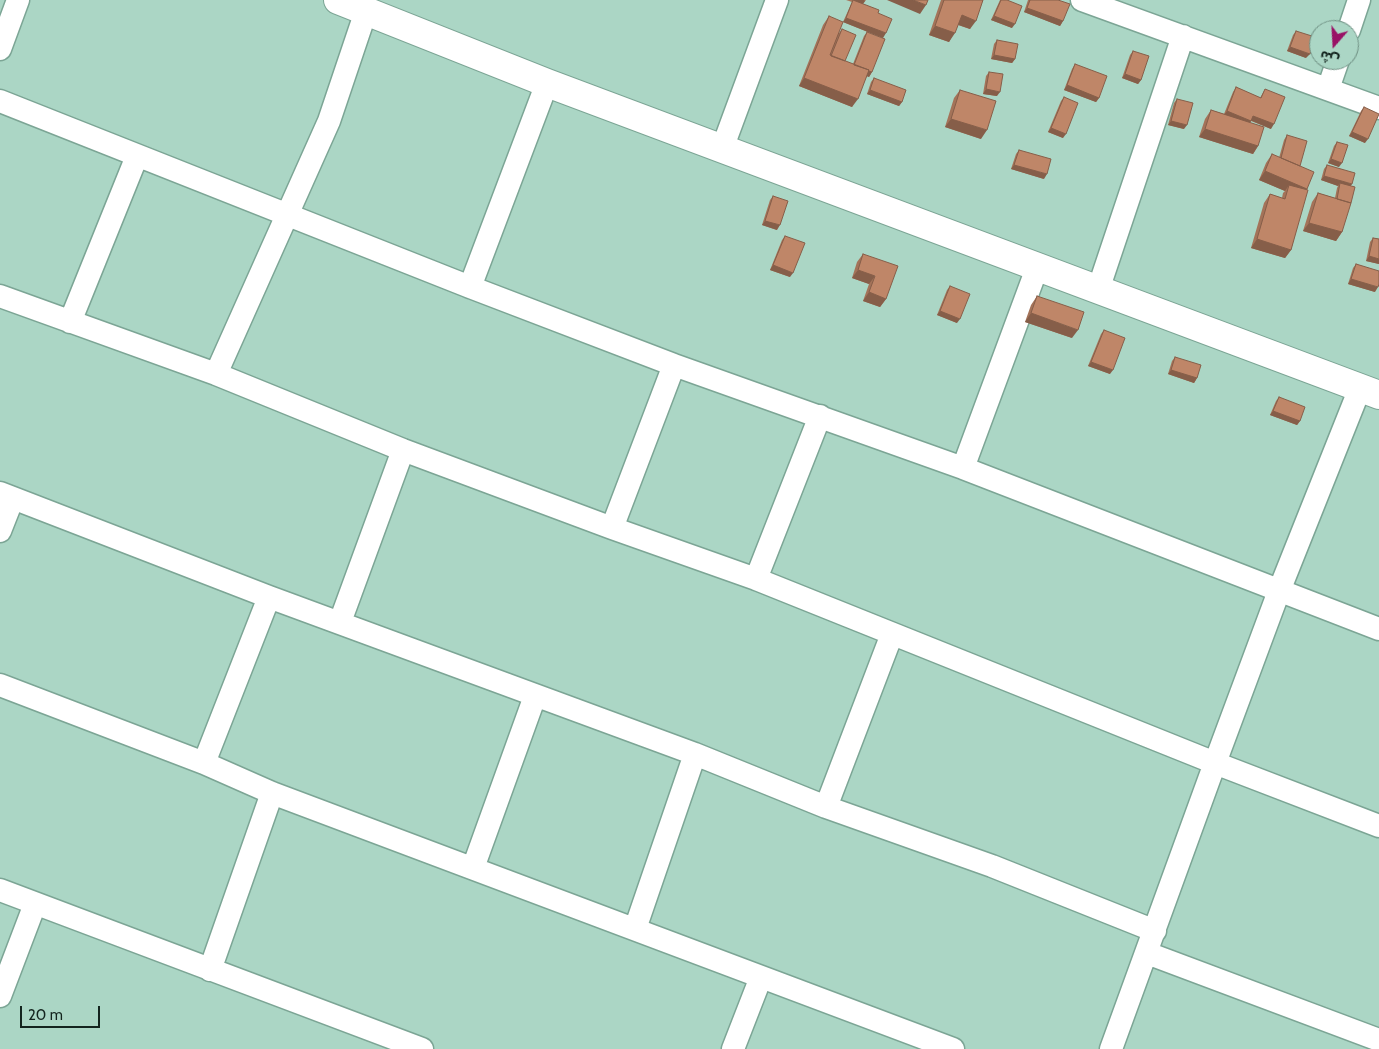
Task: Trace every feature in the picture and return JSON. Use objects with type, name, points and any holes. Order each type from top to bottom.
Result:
[{"type":"street","points":[[0,49],[18,0]]},
{"type":"street","points":[[338,0],[547,84],[1369,391],[1279,591],[1111,1049]]},
{"type":"street","points":[[722,149],[777,0]]},
{"type":"street","points":[[1082,0],[1379,108]]},
{"type":"street","points":[[1352,20],[1359,0]]},
{"type":"street","points":[[216,374],[329,121],[366,11]]},
{"type":"street","points":[[1098,290],[1183,36]]},
{"type":"street","points":[[1328,89],[1335,70]]},
{"type":"street","points":[[470,287],[547,84]]},
{"type":"street","points":[[0,101],[470,287],[674,365],[963,468],[1379,629]]},
{"type":"street","points":[[70,322],[137,156]]},
{"type":"street","points":[[963,468],[1036,268]]},
{"type":"street","points":[[0,296],[216,374],[403,450],[612,528],[756,579],[1215,763],[1379,826]]},
{"type":"street","points":[[612,528],[674,365]]},
{"type":"street","points":[[756,579],[820,416]]},
{"type":"street","points":[[340,622],[403,450]]},
{"type":"street","points":[[0,531],[6,496],[269,597],[695,754],[826,807],[992,866],[1155,931]]},
{"type":"street","points":[[204,763],[269,597]]},
{"type":"street","points":[[826,807],[892,634]]},
{"type":"street","points":[[0,685],[204,763],[272,792],[953,1049]]},
{"type":"street","points":[[474,868],[535,696]]},
{"type":"street","points":[[634,929],[695,754]]},
{"type":"street","points":[[210,970],[272,792]]},
{"type":"street","points":[[0,890],[412,1047]]},
{"type":"street","points":[[0,996],[35,904]]},
{"type":"street","points":[[1147,953],[1379,1040]]},
{"type":"street","points":[[733,1049],[761,977]]},
{"type":"building","points":[[853,0],[879,10],[878,13],[892,19],[886,33],[846,18]]},
{"type":"building","points":[[913,0],[928,0],[926,5]]},
{"type":"building","points":[[944,0],[983,0],[976,21],[962,15],[955,33],[935,26]]},
{"type":"building","points":[[1001,0],[1007,0],[1022,6],[1015,24],[994,16]]},
{"type":"building","points":[[1030,0],[1058,0],[1070,4],[1063,21],[1027,8]]},
{"type":"building","points":[[829,16],[843,22],[830,55],[869,70],[858,99],[804,78]]},
{"type":"building","points":[[842,29],[856,35],[845,61],[831,56]]},
{"type":"building","points":[[1296,31],[1309,35],[1309,54],[1290,47]]},
{"type":"building","points":[[867,32],[885,39],[872,72],[854,65]]},
{"type":"building","points":[[997,40],[1018,44],[1015,59],[994,55]]},
{"type":"building","points":[[1133,51],[1149,56],[1141,80],[1125,74]]},
{"type":"building","points":[[1075,64],[1107,76],[1099,98],[1067,85]]},
{"type":"building","points":[[989,72],[1003,74],[1000,92],[986,89]]},
{"type":"building","points":[[874,78],[906,90],[902,102],[870,90]]},
{"type":"building","points":[[1236,87],[1261,98],[1265,89],[1285,97],[1274,124],[1253,116],[1251,121],[1227,111]]},
{"type":"building","points":[[960,90],[996,101],[987,130],[951,119]]},
{"type":"building","points":[[1064,97],[1078,103],[1066,134],[1051,128]]},
{"type":"building","points":[[1177,99],[1193,103],[1187,125],[1171,121]]},
{"type":"building","points":[[1364,107],[1379,114],[1368,139],[1352,132]]},
{"type":"building","points":[[1211,110],[1264,127],[1258,146],[1205,129]]},
{"type":"building","points":[[1287,135],[1307,141],[1300,166],[1281,158]]},
{"type":"building","points":[[1337,142],[1348,145],[1342,163],[1331,159]]},
{"type":"building","points":[[1019,150],[1051,159],[1047,174],[1014,165]]},
{"type":"building","points":[[1272,154],[1314,172],[1307,189],[1265,171]]},
{"type":"building","points":[[1327,165],[1355,173],[1352,184],[1324,176]]},
{"type":"building","points":[[1340,183],[1355,187],[1351,203],[1337,199]]},
{"type":"building","points":[[1289,185],[1308,190],[1291,250],[1257,239],[1270,194],[1285,199]]},
{"type":"building","points":[[1318,193],[1351,203],[1342,232],[1309,223]]},
{"type":"building","points":[[773,196],[788,201],[780,225],[765,221]]},
{"type":"building","points":[[785,236],[805,243],[793,273],[773,265]]},
{"type":"building","points":[[1373,238],[1379,239],[1379,259],[1369,256]]},
{"type":"building","points":[[863,254],[898,266],[886,299],[869,292],[875,276],[858,270]]},
{"type":"building","points":[[1356,264],[1379,271],[1378,287],[1351,279]]},
{"type":"building","points":[[950,286],[970,294],[960,319],[940,311]]},
{"type":"building","points":[[1037,296],[1084,312],[1078,330],[1031,313]]},
{"type":"building","points":[[1104,330],[1125,338],[1113,370],[1091,362]]},
{"type":"building","points":[[1175,357],[1201,365],[1197,378],[1171,370]]},
{"type":"building","points":[[1279,397],[1305,407],[1300,421],[1273,411]]}]
